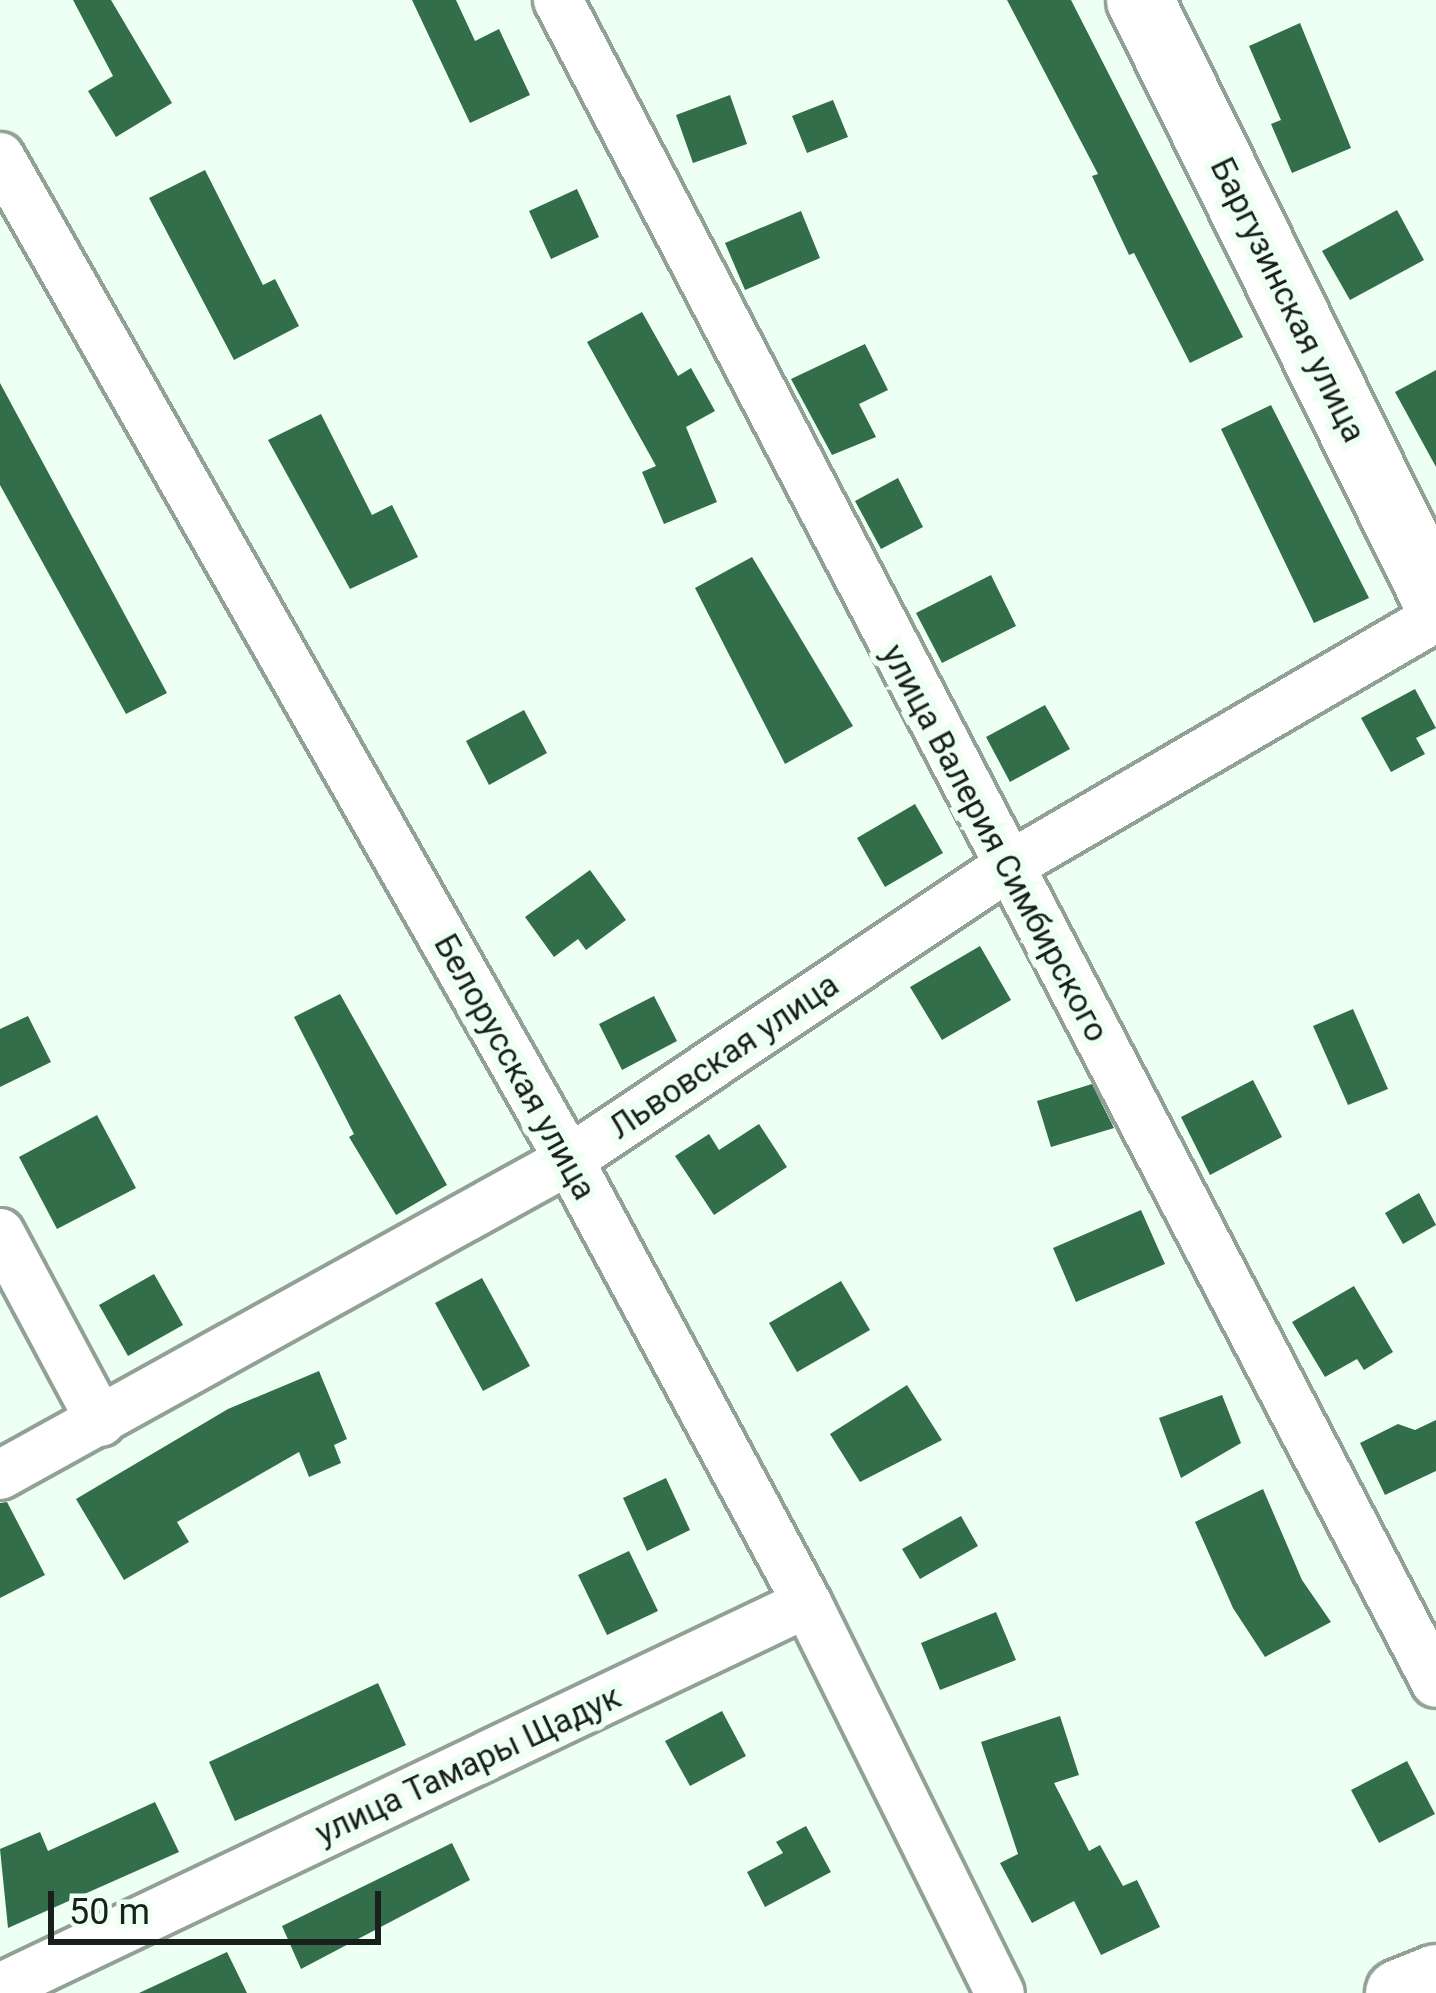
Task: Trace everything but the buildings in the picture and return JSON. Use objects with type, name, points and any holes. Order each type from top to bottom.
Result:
[{"type":"street","name":"улица Валерия Симбирского","points":[[558,0],[1436,1683]]},
{"type":"street","name":"Баргузинская улица","points":[[1140,0],[1436,600]]},
{"type":"street","name":"Белорусская улица","points":[[0,157],[569,1160],[807,1604],[1000,1993]]},
{"type":"street","name":"Львовская улица","points":[[0,1475],[569,1160],[1007,867],[1436,617]]},
{"type":"street","points":[[0,1233],[101,1422]]},
{"type":"street","name":"улица Тамары Щадук","points":[[0,1988],[807,1604]]},
{"type":"street","points":[[1399,1993],[1436,1978]]}]
